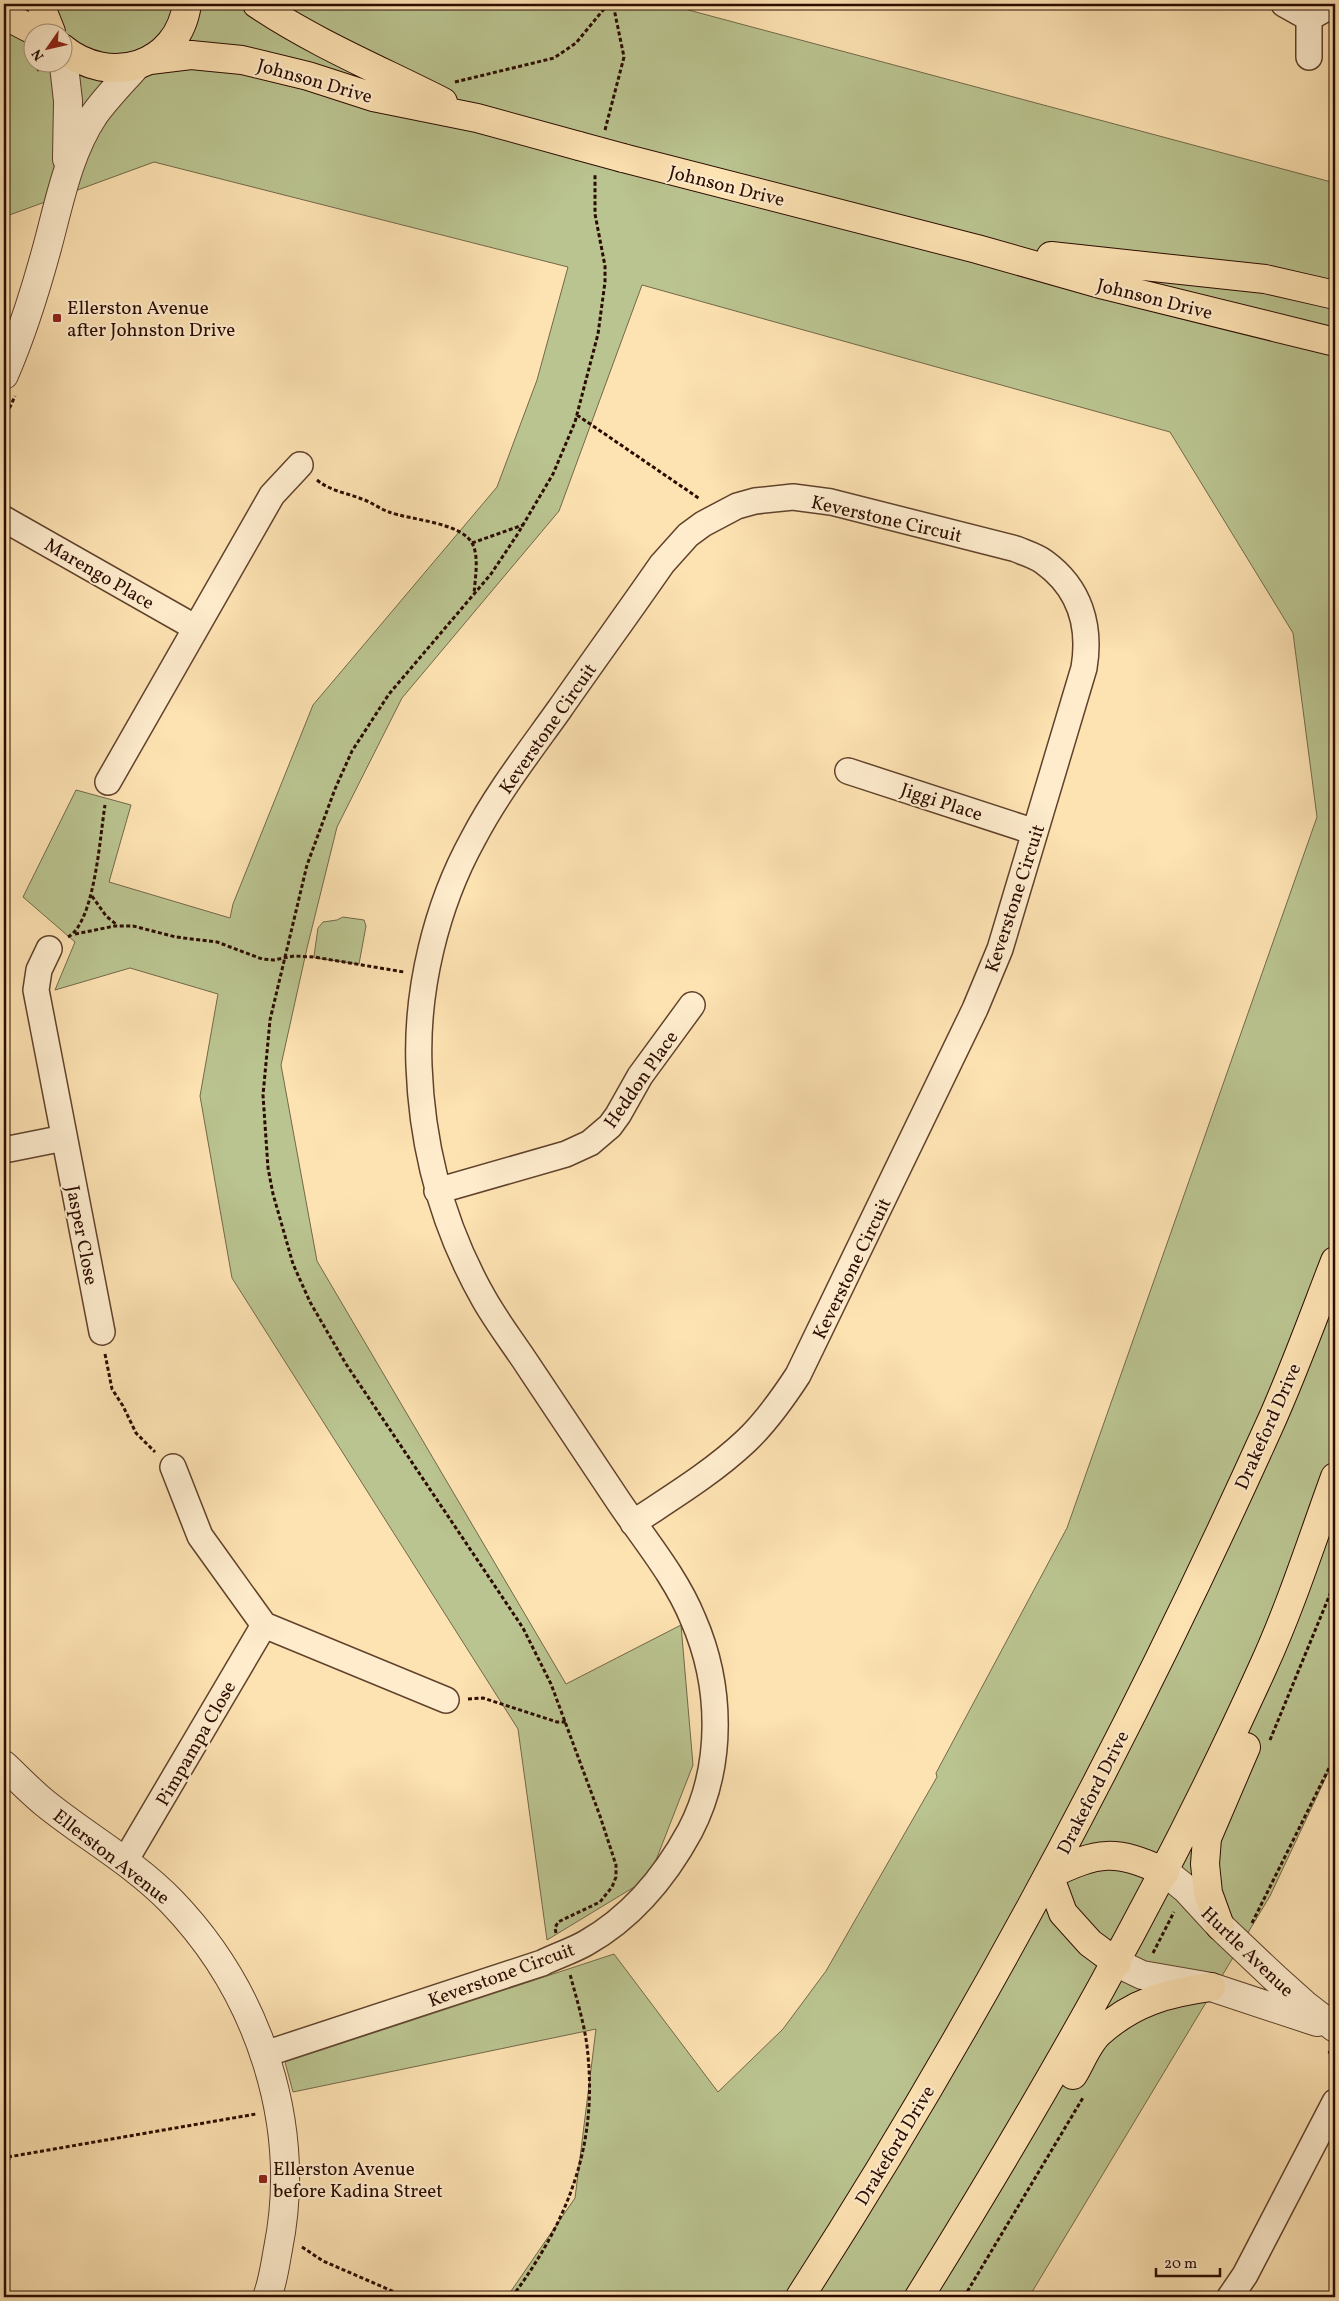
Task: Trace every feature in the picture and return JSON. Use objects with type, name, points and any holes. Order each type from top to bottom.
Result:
[{"type":"main road","points":[[42,4],[42,12],[46,22]]},
{"type":"main road","points":[[143,63],[173,40],[181,27],[187,4]]},
{"type":"main road","name":"Johnson Drive","points":[[257,4],[278,18],[345,55],[477,118]]},
{"type":"main road","points":[[4,15],[22,25]]},
{"type":"main road","name":"Johnson Drive","points":[[72,55],[91,65],[106,68],[191,55],[242,60],[308,76],[373,97],[477,118],[623,158],[977,249],[1104,286],[1335,342]]},
{"type":"main road","name":"Johnson Drive","points":[[977,249],[1265,279],[1335,295]]},
{"type":"main road","name":"Drakeford Drive","points":[[800,2297],[887,2159],[969,2019],[1049,1875],[1165,1649],[1271,1422],[1335,1261]]},
{"type":"main road","points":[[919,2297],[1000,2167],[1117,1963],[1175,1881],[1264,1665],[1335,1477]]},
{"type":"main road","points":[[1220,1926],[1208,1893],[1205,1864],[1207,1838],[1256,1726],[1264,1665]]},
{"type":"main road","points":[[1117,1963],[1090,1943],[1063,1913],[1049,1875],[1096,1856],[1111,1856],[1128,1857],[1175,1881]]},
{"type":"main road","points":[[1000,2167],[1034,2140],[1098,2034],[1137,2006],[1171,1993],[1211,1987]]},
{"type":"street","points":[[1284,4],[1309,18]]},
{"type":"street","points":[[1309,18],[1334,4]]},
{"type":"street","points":[[1309,18],[1310,57]]},
{"type":"street","points":[[4,375],[18,343],[38,281],[66,178],[94,116],[143,63]]},
{"type":"street","points":[[65,72],[69,132],[66,178]]},
{"type":"street","points":[[108,782],[272,496],[300,465]]},
{"type":"street","name":"Keverstone Circuit","points":[[265,2054],[542,1963],[586,1943],[626,1916],[674,1862],[696,1819],[711,1767],[716,1725],[711,1677],[707,1656],[693,1616],[672,1580],[633,1523],[484,1300],[457,1247],[438,1191],[424,1127],[419,1062],[423,996],[436,932],[446,901],[472,841],[506,784],[662,564],[688,535],[716,517],[737,506],[755,501],[793,497],[831,502],[1016,549],[1043,561],[1066,580],[1081,606],[1085,620],[1087,650],[1084,668],[1000,949],[975,1009],[798,1375],[783,1398],[746,1440],[703,1476],[633,1523]]},
{"type":"street","name":"Marengo Place","points":[[4,519],[196,628]]},
{"type":"street","name":"Jiggi Place","points":[[848,771],[1035,832]]},
{"type":"street","name":"Jasper Close","points":[[48,949],[39,970],[36,990],[102,1332]]},
{"type":"street","name":"Heddon Place","points":[[438,1191],[566,1154],[590,1143],[610,1126],[618,1116],[640,1076],[692,1005]]},
{"type":"street","points":[[4,1150],[64,1138]]},
{"type":"street","points":[[173,1467],[200,1536],[264,1624],[446,1700]]},
{"type":"street","name":"Pimpampa Close","points":[[125,1861],[264,1624]]},
{"type":"street","name":"Ellerston Avenue","points":[[4,1765],[45,1803],[125,1861],[171,1901],[210,1947],[242,1999],[265,2054],[279,2111],[286,2180],[283,2223],[267,2297]]},
{"type":"street","name":"Hurtle Avenue","points":[[1175,1881],[1220,1926],[1304,2004],[1334,2028]]},
{"type":"street","name":"Hurtle Avenue","points":[[1117,1963],[1142,1975],[1211,1987],[1334,2028]]},
{"type":"street","points":[[1235,2296],[1335,2102]]},
{"type":"path","points":[[454,82],[554,58],[576,43],[608,4]]},
{"type":"path","points":[[577,414],[702,500],[716,517]]},
{"type":"path","points":[[300,465],[328,488],[363,499],[390,513],[440,524],[461,534],[472,543],[476,562],[474,594]]},
{"type":"path","points":[[472,543],[524,524]]},
{"type":"path","points":[[75,934],[92,896],[108,782]]},
{"type":"path","points":[[92,896],[106,916],[116,924],[115,926]]},
{"type":"path","points":[[48,949],[75,934],[115,926],[132,926],[176,937],[217,942],[262,959],[274,960],[294,956],[314,957],[427,977]]},
{"type":"path","points":[[102,1332],[112,1390],[123,1406],[136,1433],[145,1444],[173,1467]]},
{"type":"path","points":[[1268,1744],[1335,1582]]},
{"type":"path","points":[[446,1700],[483,1698],[557,1722],[566,1722]]},
{"type":"path","points":[[1250,1928],[1335,1756]]},
{"type":"path","points":[[1142,1975],[1175,1881]]},
{"type":"path","points":[[964,2297],[1088,2090]]},
{"type":"path","points":[[8,2157],[279,2111]]},
{"type":"path","points":[[4,2144],[8,2157],[4,2178]]},
{"type":"path","points":[[299,2246],[308,2249],[323,2261],[406,2297]]},
{"type":"green space","points":[[4,4],[666,4],[1335,183],[1335,1758],[1270,1896],[1029,2297],[507,2297],[575,2198],[596,2029],[293,2092],[285,2062],[614,1954],[718,2092],[783,2029],[826,1971],[937,1777],[936,1773],[1067,1528],[1317,817],[1293,633],[1170,432],[642,285],[559,511],[402,698],[337,827],[281,1065],[317,1261],[566,1684],[681,1625],[693,1765],[649,1878],[547,1940],[518,1729],[232,1278],[200,1096],[218,994],[130,968],[55,990],[75,942],[23,897],[76,790],[131,805],[109,882],[230,918],[233,904],[313,705],[497,487],[537,380],[568,267],[154,162],[4,217]]},
{"type":"green space","points":[[343,917],[364,920],[366,926],[359,964],[315,958],[318,928],[323,922]]},
{"type":"place","name":"Ellerston Avenue after Johnston Drive","points":[[57,318]]},
{"type":"place","name":"Ellerston Avenue before Kadina Street","points":[[263,2179]]}]
